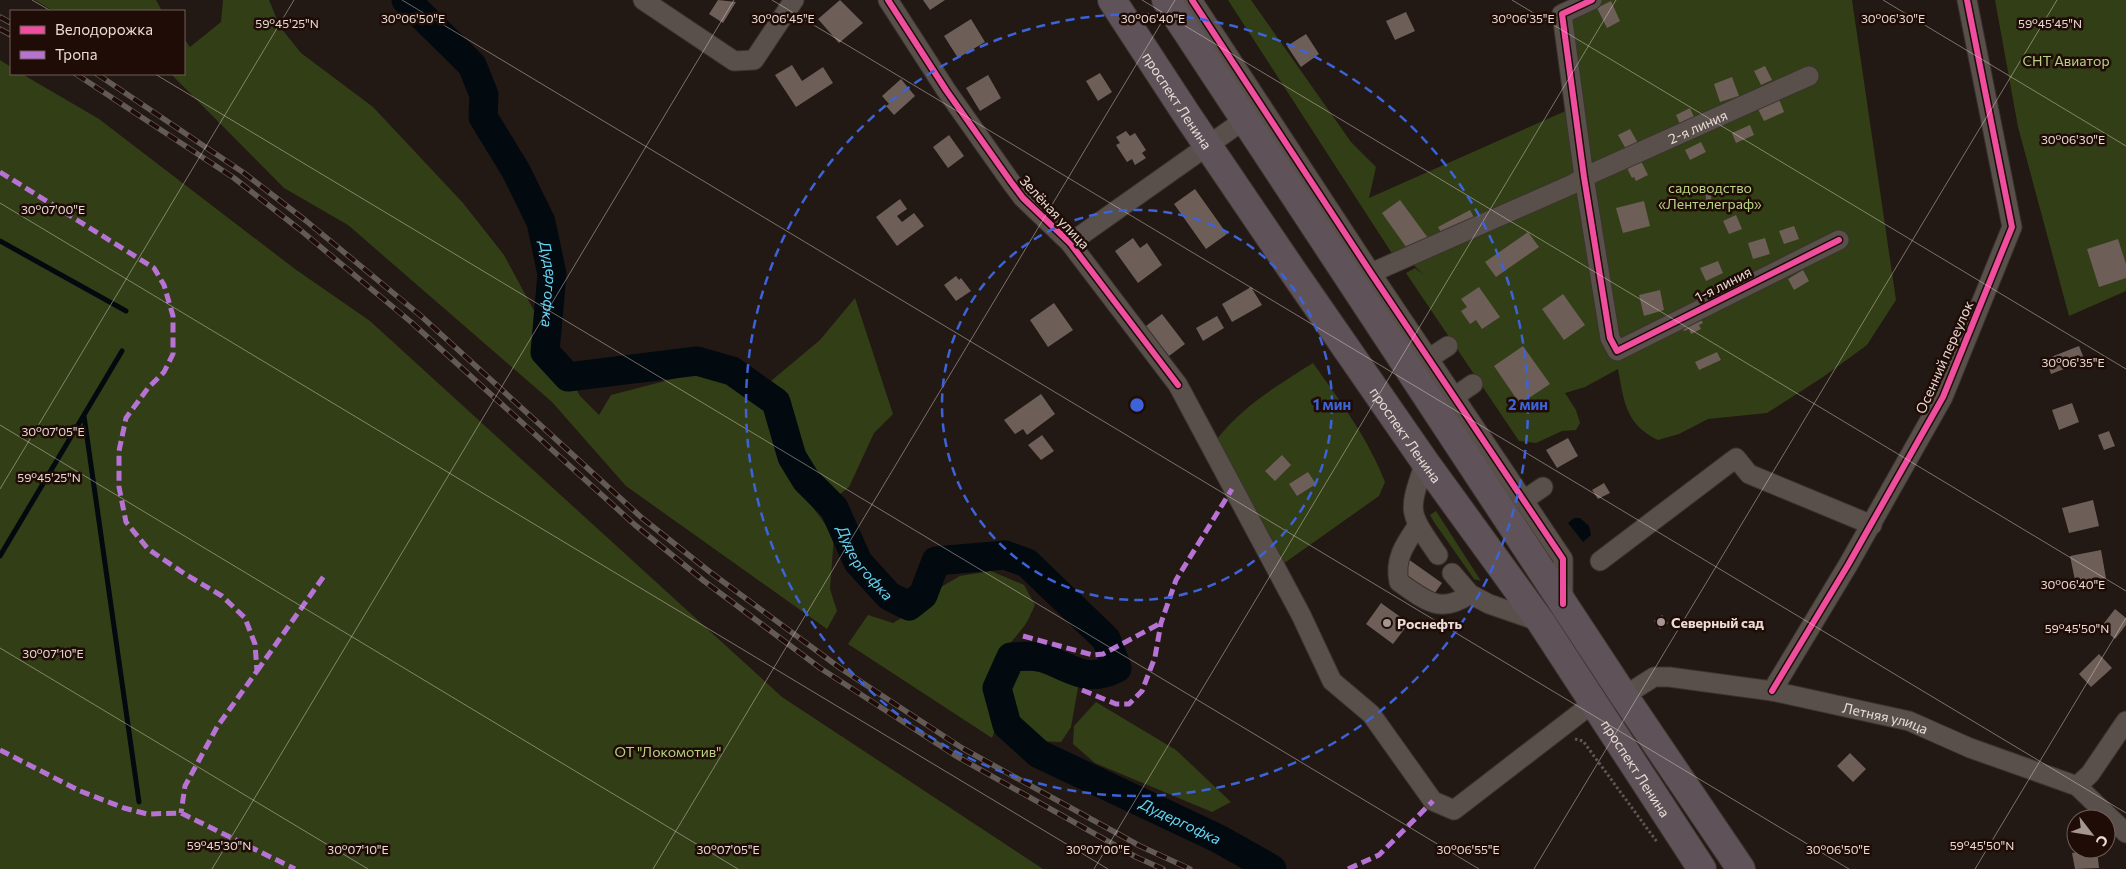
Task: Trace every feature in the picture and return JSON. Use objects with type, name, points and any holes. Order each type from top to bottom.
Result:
[{"type":"highway","name":"проспект Ленина","points":[[1112,0],[1207,145],[1425,462],[1541,622],[1702,869]]},
{"type":"highway","points":[[1166,0],[1563,604],[1742,869]]},
{"type":"street","points":[[643,0],[734,61],[754,60],[794,0]]},
{"type":"street","name":"Зелёная улица","points":[[888,0],[946,90],[1010,182],[1023,198],[1070,244],[1178,385],[1301,615],[1332,680],[1371,714],[1433,801],[1454,810],[1559,730]]},
{"type":"street","points":[[1192,0],[1428,359],[1563,559],[1563,604]]},
{"type":"street","points":[[1584,177],[1562,14],[1592,0]]},
{"type":"street","name":"Осенний переулок","points":[[1772,691],[1872,524],[1943,397],[2012,227],[1967,0]]},
{"type":"street","name":"2-я линия","points":[[1371,273],[1573,184],[1584,177],[1809,76]]},
{"type":"street","points":[[1070,244],[1244,120]]},
{"type":"street","name":"1-я линия","points":[[1584,177],[1610,338],[1617,351],[1839,240]]},
{"type":"street","points":[[1428,359],[1448,346]]},
{"type":"street","points":[[1454,397],[1473,384]]},
{"type":"street","points":[[1600,561],[1736,458],[1749,474],[1872,524]]},
{"type":"street","points":[[1425,462],[1413,498],[1412,511],[1418,526],[1438,554]]},
{"type":"street","points":[[1524,500],[1543,488]]},
{"type":"street","points":[[1418,526],[1403,546],[1396,568],[1399,582],[1426,601],[1442,606],[1460,601],[1470,594]]},
{"type":"street","points":[[1452,573],[1470,594],[1489,604],[1541,622]]},
{"type":"street","name":"Летняя улица","points":[[1624,696],[1656,676],[1772,691],[1909,721],[1970,748],[2077,786],[2126,833]]},
{"type":"street","points":[[1559,730],[1593,703]]},
{"type":"street","points":[[2077,786],[2090,774],[2126,721]]},
{"type":"path","points":[[1559,730],[1565,738],[1583,741],[1660,847]]},
{"type":"green space","points":[[35,0],[156,0],[161,10],[51,10]]},
{"type":"green space","points":[[223,0],[269,0],[280,27],[301,53],[373,107],[463,203],[504,255],[580,396],[599,415],[611,395],[692,374],[718,375],[767,412],[775,442],[785,466],[797,486],[834,536],[830,589],[837,611],[827,629],[626,486],[552,402],[348,225],[284,188],[172,75],[185,75],[185,40],[190,47],[221,22]]},
{"type":"green space","name":"садоводство «Лентелеграф»","points":[[1228,0],[1251,0],[1351,142],[1376,167],[1369,198],[1570,109],[1557,15],[1576,0],[1852,0],[1896,300],[1867,345],[1823,377],[1767,413],[1708,419],[1679,434],[1658,440],[1647,434],[1632,419],[1622,391],[1618,369],[1585,387],[1565,393],[1576,410],[1580,423],[1576,430],[1562,431],[1536,443],[1519,441],[1406,273],[1415,268],[1424,275],[1401,253],[1393,255]]},
{"type":"green space","name":"СНТ Авиатор","points":[[1995,0],[2126,0],[2126,291],[2069,316],[2018,127]]},
{"type":"green space","name":"ОТ \"Локомотив\"","points":[[0,60],[10,66],[10,75],[24,75],[99,119],[295,269],[370,321],[782,697],[1043,869],[0,869]]},
{"type":"green space","points":[[855,298],[893,414],[874,433],[849,487],[835,498],[808,474],[797,451],[782,400],[771,381],[820,340]]},
{"type":"green space","points":[[1313,363],[1362,435],[1385,482],[1379,496],[1283,564],[1217,439],[1250,406]]},
{"type":"green space","points":[[1436,511],[1481,581],[1474,579],[1434,522],[1430,515]]},
{"type":"green space","points":[[991,571],[1024,585],[1035,605],[1026,623],[1000,656],[991,674],[989,682],[996,721],[992,738],[848,644],[868,615],[893,623],[919,607],[941,587],[960,576]]},
{"type":"green space","points":[[1035,666],[1079,682],[1071,727],[1061,742],[1036,741],[1021,730],[1009,707],[1007,683],[1015,669]]},
{"type":"green space","points":[[1096,702],[1176,750],[1231,802],[1212,812],[1095,763],[1073,744],[1074,726]]},
{"type":"shaded area","points":[[1574,518],[1580,518],[1589,526],[1591,535],[1583,542],[1568,523]]},
{"type":"building","points":[[718,0],[736,2],[723,23],[709,14]]},
{"type":"building","points":[[840,0],[863,23],[839,43],[818,19]]},
{"type":"building","points":[[923,0],[945,0],[930,10]]},
{"type":"building","points":[[1611,1],[1620,21],[1607,28],[1597,8]]},
{"type":"building","points":[[1406,12],[1415,31],[1395,40],[1386,21]]},
{"type":"building","points":[[971,19],[985,42],[958,58],[944,36]]},
{"type":"building","points":[[1306,34],[1319,54],[1301,67],[1287,46]]},
{"type":"building","points":[[792,65],[802,81],[823,67],[833,83],[796,107],[775,75]]},
{"type":"building","points":[[1765,66],[1772,80],[1761,85],[1754,71]]},
{"type":"building","points":[[1100,73],[1112,92],[1098,101],[1086,81]]},
{"type":"building","points":[[988,75],[1001,98],[980,111],[966,88]]},
{"type":"building","points":[[1732,77],[1739,96],[1720,102],[1714,84]]},
{"type":"building","points":[[901,79],[915,96],[894,115],[886,106],[889,104],[882,96]]},
{"type":"building","points":[[1779,99],[1784,112],[1764,121],[1758,109]]},
{"type":"building","points":[[1690,108],[1694,117],[1680,124],[1676,115]]},
{"type":"building","points":[[1750,125],[1754,135],[1736,143],[1732,133]]},
{"type":"building","points":[[1630,129],[1639,145],[1627,151],[1618,135]]},
{"type":"building","points":[[1126,131],[1130,136],[1135,133],[1146,150],[1142,153],[1146,158],[1135,165],[1132,159],[1127,162],[1116,145],[1120,143],[1116,137]]},
{"type":"building","points":[[949,135],[964,156],[948,168],[933,147]]},
{"type":"building","points":[[1701,142],[1706,152],[1690,160],[1685,150]]},
{"type":"building","points":[[1641,161],[1648,175],[1636,181],[1634,177],[1632,178],[1627,168]]},
{"type":"building","points":[[1195,189],[1227,234],[1206,249],[1174,204]]},
{"type":"building","points":[[1710,190],[1712,204],[1707,205],[1705,191]]},
{"type":"building","points":[[900,199],[907,209],[897,216],[902,222],[914,213],[924,226],[897,246],[876,217]]},
{"type":"building","points":[[1400,200],[1428,238],[1409,251],[1382,213]]},
{"type":"building","points":[[1644,201],[1650,226],[1623,233],[1616,208]]},
{"type":"building","points":[[1470,210],[1476,221],[1444,238],[1438,227]]},
{"type":"building","points":[[1736,215],[1742,229],[1729,234],[1723,221]]},
{"type":"building","points":[[1794,226],[1799,239],[1784,244],[1779,231]]},
{"type":"building","points":[[1528,232],[1539,247],[1496,277],[1485,262]]},
{"type":"building","points":[[1133,238],[1140,248],[1147,243],[1162,265],[1138,283],[1115,251]]},
{"type":"building","points":[[1765,238],[1770,254],[1753,259],[1748,243]]},
{"type":"building","points":[[2118,239],[2126,264],[2126,278],[2099,287],[2087,249]]},
{"type":"building","points":[[1718,261],[1723,273],[1706,281],[1700,268]]},
{"type":"building","points":[[1803,270],[1809,281],[1794,290],[1788,279]]},
{"type":"building","points":[[956,276],[959,280],[961,278],[971,291],[956,301],[944,285]]},
{"type":"building","points":[[1251,287],[1262,305],[1232,322],[1222,304]]},
{"type":"building","points":[[1479,287],[1500,317],[1482,329],[1476,320],[1470,324],[1461,311],[1467,307],[1461,299]]},
{"type":"building","points":[[1660,290],[1664,310],[1644,316],[1639,295]]},
{"type":"building","points":[[1563,294],[1585,325],[1564,340],[1542,309]]},
{"type":"building","points":[[1054,303],[1073,330],[1048,347],[1030,320]]},
{"type":"building","points":[[1698,313],[1703,323],[1699,325],[1701,329],[1691,334],[1689,329],[1684,331],[1680,322]]},
{"type":"building","points":[[1162,314],[1185,344],[1169,356],[1146,326]]},
{"type":"building","points":[[1217,316],[1224,328],[1203,341],[1196,328]]},
{"type":"building","points":[[1523,346],[1550,384],[1520,404],[1494,366]]},
{"type":"building","points":[[2079,346],[2085,361],[2051,374],[2046,359]]},
{"type":"building","points":[[1717,352],[1721,360],[1699,370],[1695,362]]},
{"type":"building","points":[[1041,394],[1055,414],[1027,435],[1023,429],[1015,434],[1004,420]]},
{"type":"building","points":[[2072,403],[2079,422],[2059,430],[2052,410]]},
{"type":"building","points":[[2109,431],[2115,446],[2104,450],[2098,435]]},
{"type":"building","points":[[1042,435],[1054,451],[1041,460],[1028,445]]},
{"type":"building","points":[[1568,438],[1578,456],[1557,468],[1546,450]]},
{"type":"building","points":[[1282,455],[1291,465],[1275,481],[1265,471]]},
{"type":"building","points":[[1308,472],[1316,484],[1297,496],[1289,484]]},
{"type":"building","points":[[1604,483],[1610,493],[1598,499],[1592,490]]},
{"type":"building","points":[[2093,500],[2099,526],[2069,533],[2062,508]]},
{"type":"building","points":[[2101,550],[2107,584],[2077,590],[2070,556]]},
{"type":"building","points":[[1408,559],[1442,583],[1427,604],[1393,580]]},
{"type":"building","name":"Роснефть","points":[[1381,603],[1409,623],[1393,644],[1366,624]]},
{"type":"building","points":[[2115,609],[2126,618],[2126,625],[2115,639],[2101,627]]},
{"type":"building","name":"Северный сад","points":[[1662,615],[1668,623],[1660,629],[1654,621]]},
{"type":"building","points":[[2099,654],[2112,668],[2091,687],[2079,674]]},
{"type":"building","points":[[1850,753],[1866,769],[1853,782],[1837,766]]},
{"type":"building","points":[[2073,859],[2098,859],[2099,868],[2075,869]]},
{"type":"waterway","name":"Дудергофка","points":[[406,0],[472,65],[484,95],[483,117],[516,171],[541,222],[552,274],[545,352],[568,377],[697,361],[732,371],[776,402],[792,457],[806,480],[834,508],[858,562],[889,596],[909,606],[923,595],[936,561],[1005,555],[1027,563],[1106,639],[1117,668],[1106,673],[1088,675],[1039,657],[1011,657],[997,688],[1007,725],[1039,754],[1219,839],[1272,869]]},
{"type":"waterway","points":[[0,241],[126,311]]},
{"type":"waterway","points":[[0,556],[122,351]]},
{"type":"waterway","points":[[84,416],[139,802]]},
{"type":"railway","points":[[0,17],[10,22]]},
{"type":"railway","points":[[0,29],[10,34]]},
{"type":"railway","points":[[78,75],[234,178],[299,229],[411,322],[635,525],[704,581],[820,668],[956,756],[1136,857],[1163,869]]},
{"type":"railway","points":[[98,75],[244,173],[305,220],[421,316],[642,518],[710,572],[840,668],[962,748],[1140,846],[1190,869]]},
{"type":"marked path","points":[[0,172],[154,268],[164,285],[173,316],[173,354],[164,372],[148,388],[126,418],[119,451],[119,487],[126,522],[148,549],[222,596],[245,618],[255,644],[257,671],[217,727],[185,786],[181,813]]},
{"type":"marked path","points":[[1082,690],[1116,704],[1129,704],[1142,691],[1155,657],[1161,623],[1176,580],[1232,489]]},
{"type":"marked path","points":[[257,671],[324,576]]},
{"type":"marked path","points":[[1023,636],[1093,655],[1103,654],[1161,623]]},
{"type":"marked path","points":[[0,750],[80,791],[124,808],[147,814],[181,813],[295,869]]},
{"type":"marked path","points":[[1348,869],[1379,855],[1433,801]]},
{"type":"cycle path","points":[[888,0],[946,90],[1023,198],[1070,243],[1178,385]]},
{"type":"cycle path","points":[[1192,0],[1371,273],[1563,559],[1563,604]]},
{"type":"cycle path","points":[[1592,0],[1562,14],[1584,177],[1610,338],[1617,351],[1839,240]]},
{"type":"cycle path","points":[[1772,691],[1848,565],[1943,397],[2012,227],[1967,0]]},
{"type":"place","name":"Северный сад","points":[[1661,622]]},
{"type":"place","name":"Роснефть","points":[[1387,623]]}]
